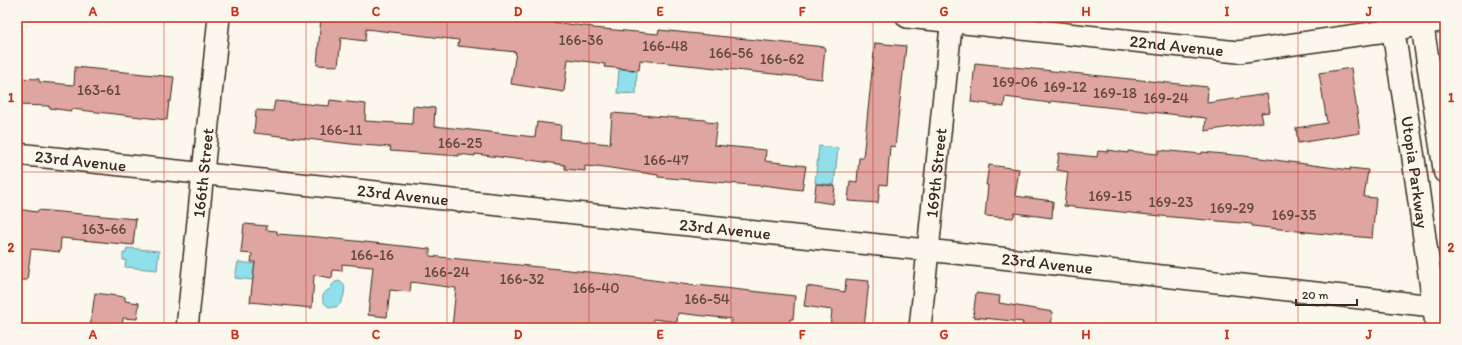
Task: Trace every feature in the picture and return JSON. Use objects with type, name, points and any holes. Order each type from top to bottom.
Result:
[{"type":"main road","name":"Utopia Parkway","points":[[1422,21],[1445,172]]},
{"type":"main road","name":"Utopia Parkway","points":[[1392,23],[1413,155],[1437,328]]},
{"type":"street","name":"166th Street","points":[[187,328],[219,17]]},
{"type":"street","name":"22nd Avenue","points":[[907,17],[952,19],[1238,52],[1392,23],[1445,20]]},
{"type":"street","name":"169th Street","points":[[920,328],[952,19]]},
{"type":"street","name":"23rd Avenue","points":[[17,154],[928,250],[1433,306]]},
{"type":"water","points":[[619,69],[637,71],[636,94],[617,93]]},
{"type":"water","points":[[819,146],[838,148],[834,185],[815,183]]},
{"type":"water","points":[[127,248],[159,251],[157,270],[125,267],[126,260],[123,260],[123,253],[126,253]]},
{"type":"water","points":[[238,262],[263,265],[261,281],[235,278]]},
{"type":"water","points":[[339,281],[345,288],[341,302],[337,306],[327,306],[323,298],[324,293],[330,289],[333,284]]},
{"type":"building","points":[[321,17],[485,17],[501,19],[501,17],[508,17],[593,28],[658,34],[659,30],[825,47],[822,79],[640,60],[639,70],[604,67],[605,64],[568,59],[564,92],[511,84],[516,52],[458,46],[459,40],[366,29],[365,41],[341,38],[338,66],[317,65]]},
{"type":"building","points":[[875,43],[906,46],[895,147],[890,146],[887,185],[880,184],[878,203],[848,201],[850,181],[857,182],[859,158],[863,158]]},
{"type":"building","points":[[975,63],[1208,87],[1207,103],[1267,94],[1270,112],[1261,113],[1263,122],[1205,131],[1206,118],[1051,101],[1050,103],[1005,97],[1004,107],[989,105],[971,102]]},
{"type":"building","points":[[75,67],[174,77],[167,120],[71,109],[71,111],[49,108],[49,106],[17,105],[17,78],[39,79],[39,82],[74,85]]},
{"type":"building","points":[[1351,68],[1360,133],[1298,143],[1296,128],[1327,123],[1319,73]]},
{"type":"building","points":[[330,100],[366,104],[365,121],[412,124],[413,106],[435,108],[434,126],[535,137],[537,122],[561,125],[560,139],[610,144],[612,113],[706,120],[706,122],[717,123],[714,145],[766,150],[765,161],[806,166],[802,190],[762,185],[658,177],[658,175],[597,166],[585,166],[585,171],[565,169],[565,165],[475,154],[475,156],[459,154],[459,156],[390,151],[391,147],[254,133],[256,110],[273,111],[275,101],[329,106]]},
{"type":"building","points":[[1108,150],[1128,153],[1128,151],[1158,154],[1159,150],[1202,154],[1202,152],[1245,156],[1350,170],[1350,168],[1368,170],[1364,197],[1376,198],[1372,238],[1252,226],[1252,224],[1064,206],[1068,172],[1057,170],[1059,153],[1097,157],[1098,151],[1108,152]]},
{"type":"building","points":[[989,165],[1019,169],[1015,196],[1053,201],[1052,218],[1015,213],[1013,218],[985,216],[988,185],[986,185]]},
{"type":"building","points":[[816,184],[835,186],[833,204],[814,201]]},
{"type":"building","points":[[17,209],[37,212],[38,210],[136,219],[133,245],[61,238],[60,252],[31,249],[27,280],[17,280]]},
{"type":"building","points":[[244,224],[267,226],[266,230],[277,231],[277,234],[430,249],[430,256],[608,274],[697,286],[795,296],[793,319],[790,319],[789,328],[747,325],[747,327],[731,325],[732,319],[678,313],[677,322],[653,319],[652,328],[452,328],[456,288],[411,282],[410,292],[390,290],[387,317],[368,315],[373,267],[342,264],[342,271],[333,270],[332,278],[314,275],[312,308],[250,302],[255,262],[251,262],[252,254],[241,253]]},
{"type":"building","points":[[846,279],[869,281],[864,328],[830,328],[832,310],[804,306],[807,286],[845,292]]},
{"type":"building","points":[[95,293],[125,297],[125,301],[139,303],[137,319],[123,318],[122,328],[90,328]]},
{"type":"building","points":[[976,293],[1000,296],[999,303],[1053,312],[1051,325],[1040,324],[1040,328],[1022,327],[1023,322],[973,317]]}]
